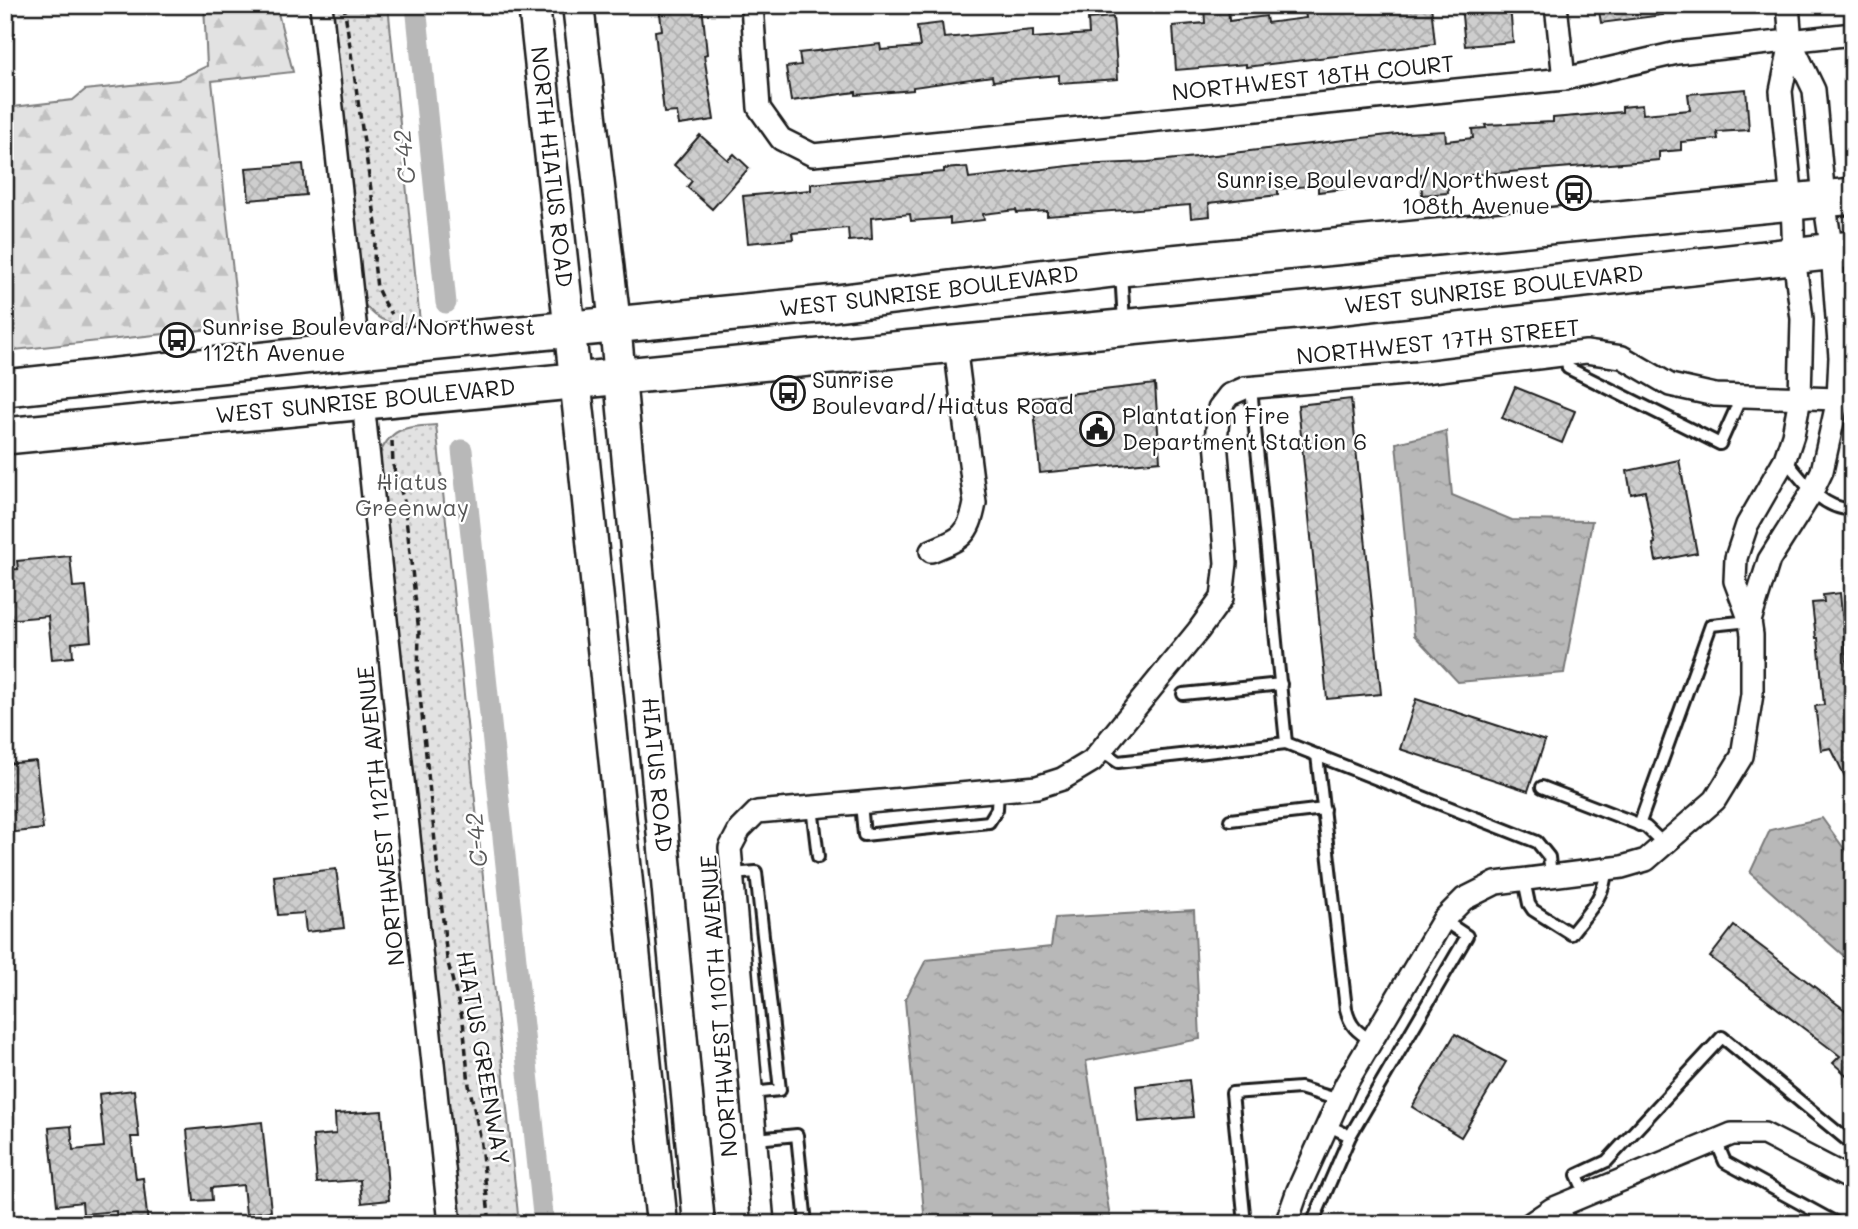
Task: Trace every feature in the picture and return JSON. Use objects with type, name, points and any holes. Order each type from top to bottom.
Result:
[{"type":"highway","name":"WEST SUNRISE BOULEVARD","points":[[5,388],[836,303],[1121,268],[1823,199]]},
{"type":"highway","name":"WEST SUNRISE BOULEVARD","points":[[5,436],[576,383],[1326,308],[1842,250]]},
{"type":"main road","name":"NORTH HIATUS ROAD","points":[[534,5],[569,329]]},
{"type":"main road","name":"NORTH HIATUS ROAD","points":[[578,5],[615,324]]},
{"type":"main road","name":"HIATUS ROAD","points":[[615,324],[699,1224]]},
{"type":"main road","name":"HIATUS ROAD","points":[[569,329],[662,1224]]},
{"type":"street","points":[[321,5],[358,350]]},
{"type":"street","name":"NORTHWEST 18TH COURT","points":[[752,5],[759,108],[781,139],[813,155],[1564,79],[1677,53],[1853,34]]},
{"type":"street","points":[[1556,5],[1564,79]]},
{"type":"street","points":[[1750,621],[1769,560],[1812,492],[1822,471],[1845,401],[1840,357],[1842,250],[1781,91],[1791,42],[1788,5]]},
{"type":"street","points":[[1286,1224],[1339,1100],[1371,1040],[1443,920],[1464,899],[1496,883],[1606,869],[1646,860],[1714,800],[1742,756],[1752,694],[1752,635],[1750,621],[1735,581],[1736,558],[1747,525],[1785,459],[1793,435],[1800,398],[1802,319],[1794,256],[1823,199],[1814,90],[1791,42]]},
{"type":"street","points":[[931,551],[960,539],[971,523],[975,503],[954,345]]},
{"type":"street","name":"NORTHWEST 17TH STREET","points":[[1248,388],[1416,373],[1586,352],[1622,357],[1670,385],[1715,394],[1845,401]]},
{"type":"street","name":"NORTHWEST 110TH AVENUE","points":[[763,1224],[730,848],[740,829],[757,812],[1037,787],[1062,779],[1092,761],[1222,597],[1226,563],[1216,441],[1219,408],[1229,395],[1248,388]]},
{"type":"street","name":"NORTHWEST 112TH AVENUE","points":[[363,402],[450,1224]]},
{"type":"street","points":[[1530,1224],[1552,1209],[1565,1214],[1586,1195],[1732,1134],[1765,1134],[1850,1171]]},
{"type":"lane","points":[[1121,268],[1124,328]]},
{"type":"lane","points":[[1566,354],[1568,368],[1720,444],[1742,395]]},
{"type":"lane","points":[[1248,388],[1286,743]]},
{"type":"lane","points":[[1785,459],[1812,492],[1843,510],[1853,509]]},
{"type":"lane","points":[[1639,825],[1711,625],[1750,621]]},
{"type":"lane","points":[[1183,694],[1281,684]]},
{"type":"lane","points":[[1101,750],[1118,762],[1286,743],[1538,842],[1549,857],[1551,876]]},
{"type":"lane","points":[[1317,755],[1348,1020],[1353,1028],[1371,1040]]},
{"type":"lane","points":[[1542,788],[1646,827],[1665,845]]},
{"type":"lane","points":[[860,803],[864,835],[989,822],[997,809],[998,790]]},
{"type":"lane","points":[[812,807],[818,857]]},
{"type":"lane","points":[[1230,820],[1324,809]]},
{"type":"lane","points":[[1524,880],[1529,904],[1533,910],[1571,934],[1601,895],[1606,883],[1606,869]]},
{"type":"lane","points":[[732,874],[756,872],[780,1090],[751,1093]]},
{"type":"lane","points":[[1312,1224],[1350,1136],[1467,936],[1443,920]]},
{"type":"lane","points":[[1586,1195],[1577,1175],[1607,1161],[1723,1037],[1853,1145]]},
{"type":"lane","points":[[1245,1224],[1232,1093],[1300,1088],[1339,1100]]},
{"type":"lane","points":[[1327,1125],[1350,1136]]},
{"type":"lane","points":[[756,1139],[797,1135],[806,1224]]},
{"type":"lane","points":[[1716,1141],[1725,1162],[1838,1224]]},
{"type":"path","points":[[344,5],[376,223],[374,262],[377,288],[392,314]]},
{"type":"path","name":"HIATUS GREENWAY","points":[[392,441],[393,466],[404,501],[419,632],[418,676],[447,959],[463,1021],[469,1085],[480,1136],[490,1224]]},
{"type":"green space","points":[[204,5],[276,5],[293,72],[212,81],[239,326],[5,351],[5,108],[73,100],[85,90],[178,80],[207,66]]},
{"type":"green space","points":[[332,5],[388,5],[420,322],[388,322],[375,315],[362,302]]},
{"type":"green space","name":"Hiatus Greenway","points":[[436,425],[519,1224],[458,1224],[378,458],[393,434],[407,428]]},
{"type":"water","points":[[1446,431],[1452,495],[1512,520],[1592,521],[1564,673],[1458,682],[1414,635],[1396,443]]},
{"type":"water","points":[[1822,818],[1853,861],[1853,964],[1750,873],[1770,830]]},
{"type":"water","points":[[1194,910],[1200,1039],[1086,1061],[1111,1224],[925,1224],[905,1000],[926,960],[1051,947],[1055,918]]},
{"type":"building","points":[[659,5],[702,5],[707,54],[704,55],[714,120],[679,125],[677,112],[664,113],[655,31],[662,30]]},
{"type":"building","points":[[1228,5],[1229,21],[1266,16],[1267,23],[1306,18],[1305,11],[1357,5],[1431,5],[1435,44],[1246,67],[1246,64],[1176,70],[1173,26],[1205,23],[1204,7]]},
{"type":"building","points":[[1461,5],[1510,5],[1513,42],[1465,46]]},
{"type":"building","points":[[1598,5],[1662,5],[1663,15],[1601,23]]},
{"type":"building","points":[[1113,17],[1118,79],[1059,83],[1059,75],[993,81],[992,76],[913,87],[913,90],[856,95],[856,92],[791,101],[786,67],[801,65],[799,53],[880,44],[881,50],[920,47],[917,26],[942,23],[944,38],[1033,30],[1033,38],[1089,34],[1088,19]]},
{"type":"building","points":[[1746,89],[1749,130],[1717,132],[1718,139],[1681,142],[1681,150],[1659,152],[1659,160],[1447,177],[1448,193],[1422,195],[1421,174],[1381,179],[1381,184],[1318,192],[1318,185],[1278,189],[1278,195],[1209,203],[1210,216],[1191,218],[1190,205],[1047,216],[1047,211],[1017,213],[1016,210],[983,214],[984,220],[950,224],[950,218],[911,221],[910,214],[871,218],[872,239],[849,241],[848,228],[792,233],[793,239],[748,243],[743,196],[811,190],[811,184],[944,172],[944,169],[967,167],[969,178],[1077,165],[1148,162],[1406,133],[1445,131],[1446,141],[1473,138],[1472,129],[1486,128],[1485,125],[1553,122],[1553,118],[1622,112],[1622,107],[1642,105],[1643,114],[1690,110],[1688,94]]},
{"type":"building","points":[[700,135],[728,160],[734,154],[749,168],[712,209],[687,187],[692,181],[674,165]]},
{"type":"building","points":[[303,164],[306,195],[249,200],[246,168]]},
{"type":"building","name":"Plantation Fire Department Station 6","points":[[1155,384],[1160,461],[1040,473],[1033,398]]},
{"type":"building","points":[[1515,387],[1575,411],[1562,443],[1502,418]]},
{"type":"building","points":[[1351,399],[1381,694],[1327,699],[1298,405]]},
{"type":"building","points":[[1679,460],[1697,553],[1656,561],[1645,491],[1631,494],[1627,471]]},
{"type":"building","points":[[70,556],[73,587],[86,586],[91,641],[72,643],[73,657],[52,659],[48,616],[5,620],[5,570],[18,569],[17,561]]},
{"type":"building","points":[[1840,593],[1853,731],[1853,793],[1831,748],[1821,750],[1815,706],[1824,705],[1812,603],[1824,602],[1823,595]]},
{"type":"building","points":[[1416,699],[1545,741],[1528,791],[1400,749]]},
{"type":"building","points":[[36,761],[43,829],[7,833],[5,764]]},
{"type":"building","points":[[336,869],[344,928],[306,932],[304,913],[278,915],[274,876]]},
{"type":"building","points":[[1734,926],[1853,1016],[1853,1081],[1833,1063],[1840,1056],[1710,957]]},
{"type":"building","points":[[1455,1034],[1506,1062],[1461,1137],[1412,1107]]},
{"type":"building","points":[[1189,1080],[1193,1117],[1139,1122],[1136,1086]]},
{"type":"building","points":[[134,1090],[139,1137],[131,1137],[136,1179],[143,1178],[148,1224],[117,1224],[116,1211],[83,1214],[82,1202],[57,1205],[49,1128],[71,1126],[73,1150],[104,1147],[99,1094]]},
{"type":"building","points":[[382,1111],[389,1200],[362,1203],[360,1180],[317,1183],[313,1136],[336,1134],[335,1114]]},
{"type":"building","points":[[262,1122],[271,1211],[246,1214],[243,1185],[211,1188],[212,1200],[194,1201],[187,1130]]},
{"type":"waterway","name":"C-42","points":[[416,5],[446,303]]},
{"type":"waterway","name":"C-42","points":[[462,450],[544,1224]]},
{"type":"place","name":"Sunrise Boulevard/Northwest 108th Avenue","points":[[1574,193]]},
{"type":"place","name":"Sunrise Boulevard/Northwest 112th Avenue","points":[[177,340]]},
{"type":"place","name":"Sunrise Boulevard/Hiatus Road","points":[[788,393]]},
{"type":"place","name":"Plantation Fire Department Station 6","points":[[1097,429]]}]
